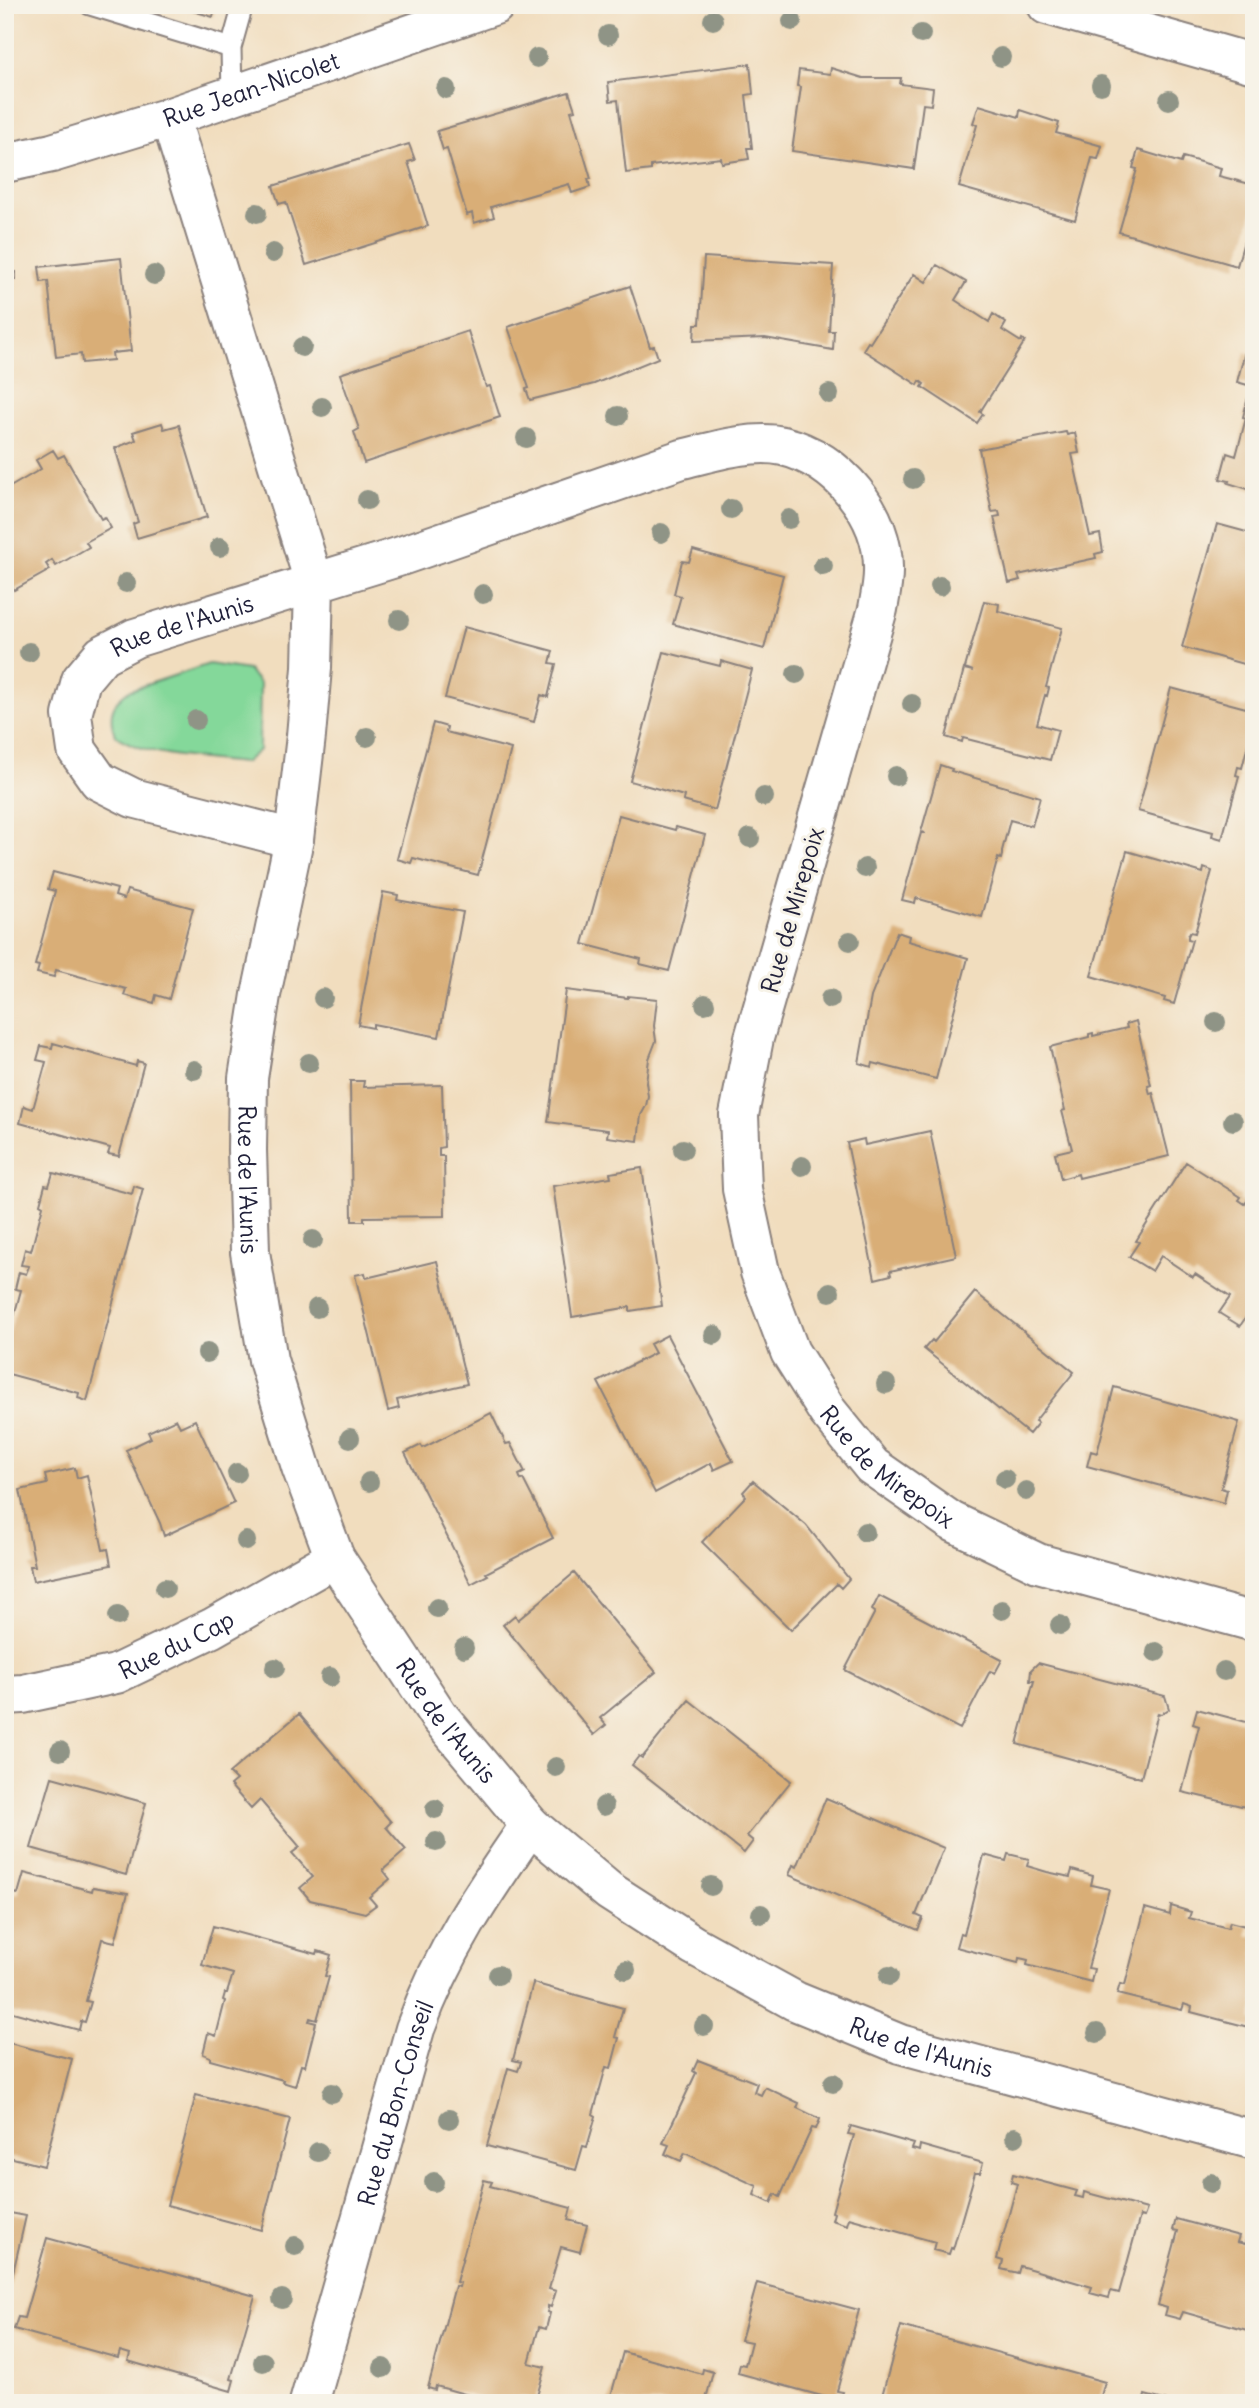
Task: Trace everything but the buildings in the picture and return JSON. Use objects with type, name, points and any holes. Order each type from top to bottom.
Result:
[{"type":"street","name":"Rue Jean-Nicolet","points":[[5,163],[52,153],[170,117],[495,5]]},
{"type":"street","points":[[1047,5],[1254,64]]},
{"type":"street","name":"Rue de l'Aunis","points":[[170,117],[314,582],[311,681],[294,839],[261,995],[248,1078],[247,1150],[250,1252],[268,1360],[301,1467],[335,1558],[438,1715],[530,1825],[609,1891],[693,1945],[795,2001],[900,2044],[1254,2140]]},
{"type":"street","name":"Rue de Mirepoix","points":[[314,582],[682,459],[720,449],[782,446],[822,464],[862,501],[878,535],[883,570],[878,609],[754,1038],[739,1115],[742,1189],[760,1272],[790,1352],[828,1412],[872,1466],[951,1521],[1038,1563],[1254,1622]]},
{"type":"street","name":"Rue de l'Aunis","points":[[294,839],[133,798],[99,781],[77,750],[72,715],[80,680],[102,655],[135,638],[314,582]]},
{"type":"street","name":"Rue du Cap","points":[[5,1695],[23,1694],[116,1674],[212,1628],[335,1558]]},
{"type":"street","name":"Rue du Bon-Conseil","points":[[309,2403],[428,1993],[443,1960],[482,1895],[530,1825]]},
{"type":"lane","points":[[90,5],[231,48]]},
{"type":"lane","points":[[232,96],[231,48],[243,5]]},
{"type":"green space","points":[[209,664],[248,670],[260,684],[259,750],[244,763],[159,752],[142,748],[115,735],[112,710],[128,691]]}]
